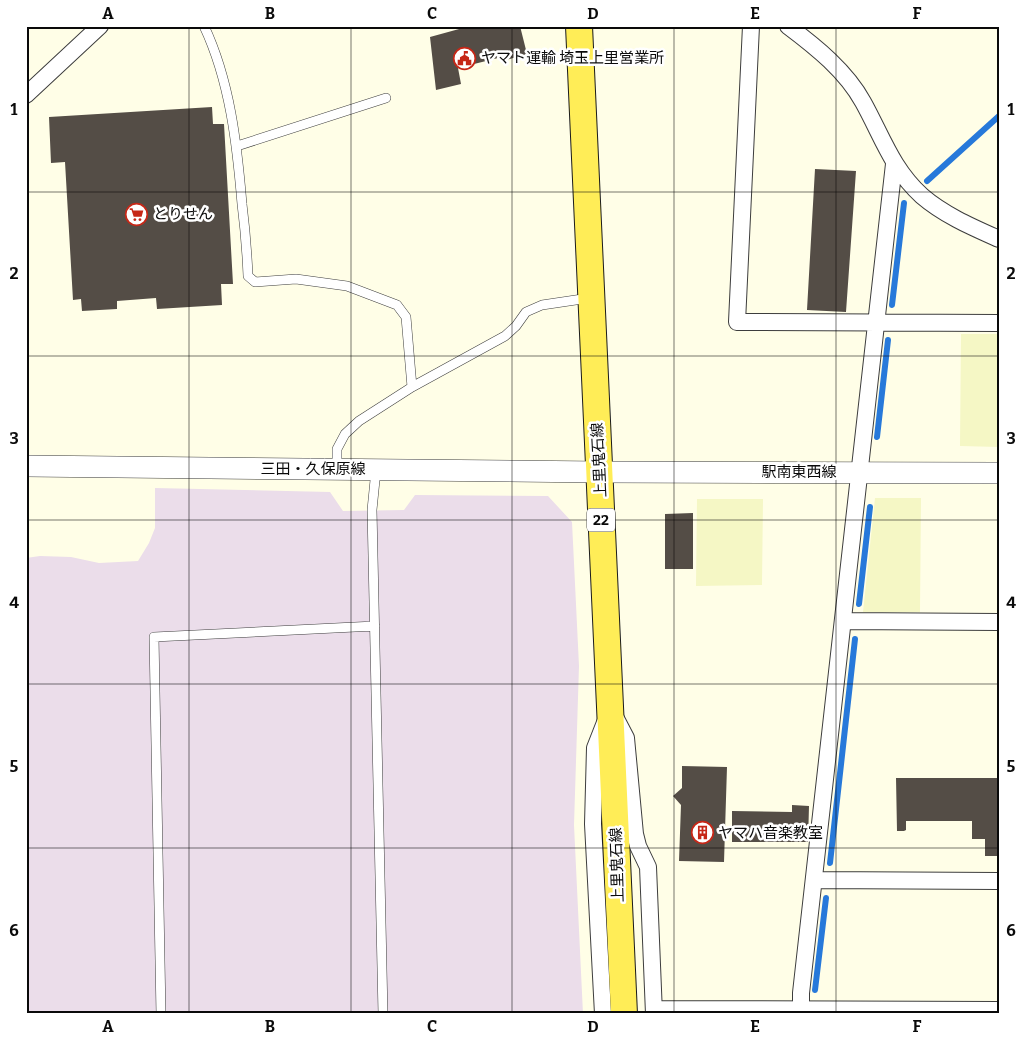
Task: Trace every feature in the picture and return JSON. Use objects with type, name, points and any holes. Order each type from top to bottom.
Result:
[{"type":"main road","name":"上里鬼石線","points":[[579,26],[624,1014]]},
{"type":"street","points":[[26,95],[100,26]]},
{"type":"street","points":[[751,26],[737,322],[999,323]]},
{"type":"street","points":[[788,26],[825,56],[848,80],[863,101],[894,164],[922,196],[948,215],[999,239]]},
{"type":"street","points":[[801,1011],[801,993],[894,164]]},
{"type":"street","name":"三田・久保原線","points":[[26,466],[599,472]]},
{"type":"street","name":"駅南東西線","points":[[599,472],[999,473]]},
{"type":"street","points":[[843,621],[999,622]]},
{"type":"street","points":[[610,708],[626,738],[635,834],[638,846],[648,867],[654,1011],[999,1010]]},
{"type":"street","points":[[603,1014],[593,824],[594,758],[595,748],[610,708]]},
{"type":"street","points":[[814,880],[999,881]]},
{"type":"lane","points":[[204,26],[222,75],[237,146],[248,276],[255,282],[296,279],[347,286],[398,305],[406,317],[412,387]]},
{"type":"lane","points":[[237,146],[386,98]]},
{"type":"lane","points":[[337,469],[337,449],[345,434],[359,421],[412,387],[505,336],[516,326],[526,312],[542,305],[591,298]]},
{"type":"lane","points":[[376,469],[372,510],[383,1014]]},
{"type":"lane","points":[[162,1014],[154,637],[375,626]]},
{"type":"shaded area","points":[[155,488],[330,492],[343,511],[404,510],[415,495],[548,496],[572,522],[579,666],[574,825],[583,1014],[26,1014],[26,558],[40,556],[71,557],[99,563],[138,561],[149,543],[155,528]]},
{"type":"green space","points":[[961,334],[999,334],[999,447],[960,446]]},
{"type":"green space","points":[[875,498],[921,498],[920,612],[863,612]]},
{"type":"green space","points":[[697,499],[763,499],[762,585],[696,586]]},
{"type":"building","name":"ヤマト運輸 埼玉上里営業所","points":[[470,26],[520,26],[527,54],[506,60],[506,56],[458,68],[461,84],[436,90],[430,37]]},
{"type":"building","points":[[212,107],[213,124],[224,124],[233,284],[221,284],[222,305],[157,309],[156,298],[117,301],[117,309],[82,311],[81,299],[73,300],[65,162],[51,163],[49,117]]},
{"type":"building","points":[[815,169],[856,171],[846,312],[807,310]]},
{"type":"building","points":[[693,513],[693,569],[665,569],[665,514]]},
{"type":"building","name":"ヤマハ音楽教室","points":[[682,766],[727,767],[724,862],[679,861],[681,805],[673,796],[682,788]]},
{"type":"building","points":[[896,778],[999,778],[999,856],[985,856],[985,839],[972,839],[972,821],[906,821],[906,830],[897,831]]},
{"type":"building","points":[[792,805],[809,806],[808,842],[732,842],[732,811],[792,812]]},
{"type":"waterway","points":[[927,181],[999,116]]},
{"type":"waterway","points":[[892,305],[904,203]]},
{"type":"waterway","points":[[877,437],[888,340]]},
{"type":"waterway","points":[[859,604],[870,507]]},
{"type":"waterway","points":[[830,863],[855,639]]},
{"type":"waterway","points":[[815,990],[826,898]]},
{"type":"place","name":"ヤマト運輸 埼玉上里営業所","points":[[465,58]]},
{"type":"place","name":"とりせん","points":[[137,214]]},
{"type":"place","name":"ヤマハ音楽教室","points":[[702,833]]}]
